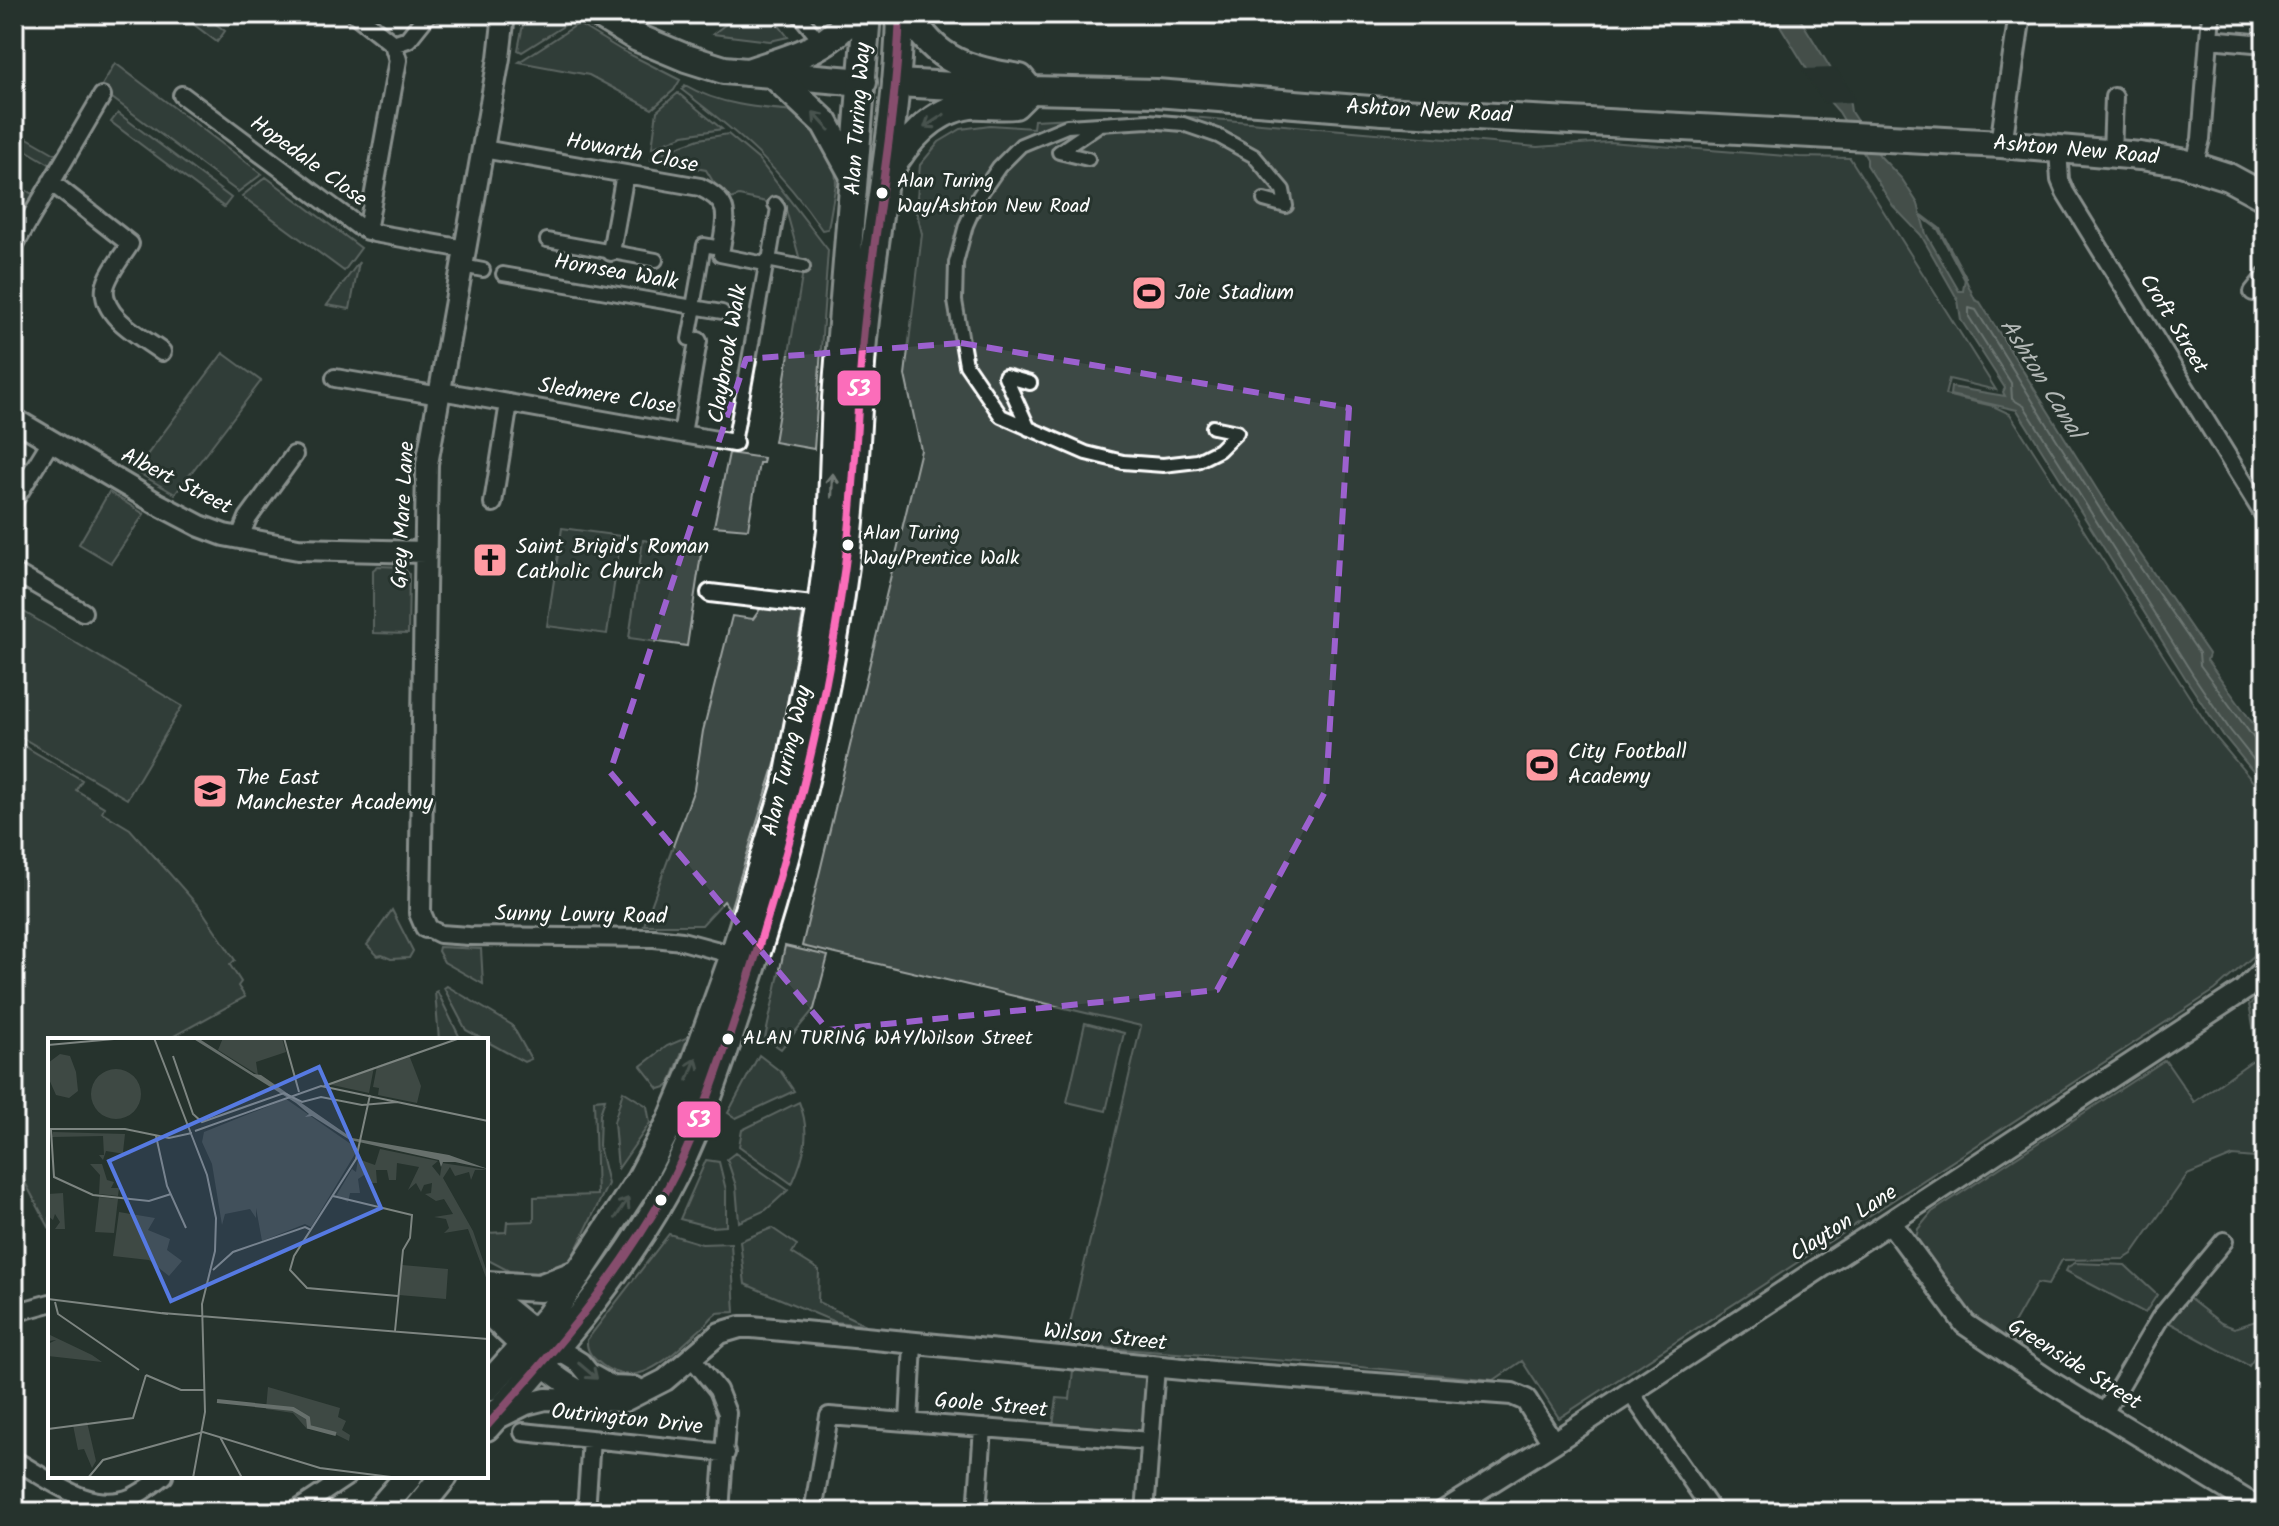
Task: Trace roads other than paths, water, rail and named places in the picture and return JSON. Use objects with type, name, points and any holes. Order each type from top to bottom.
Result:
[{"type":"main road","name":"Ashton New Road","points":[[598,14],[638,38],[686,58],[724,70],[775,76],[1030,90],[1156,93],[1383,111],[2001,144],[2166,160],[2262,189]]},
{"type":"main road","points":[[748,72],[814,49],[846,26],[853,14]]},
{"type":"main road","name":"Alan Turing Way","points":[[489,1424],[538,1347],[579,1273],[640,1180],[671,1121],[734,955],[787,784],[821,606],[831,531],[836,398],[867,14]]},
{"type":"main road","points":[[863,82],[881,60],[887,14]]},
{"type":"main road","name":"Alan Turing Way","points":[[488,1386],[538,1347],[625,1256],[662,1198],[685,1154],[712,1088],[765,926],[811,760],[837,624],[848,537],[864,331],[896,83],[900,14]]},
{"type":"main road","points":[[884,182],[909,140],[927,125],[962,107],[1015,105],[1030,90],[1020,78],[977,72],[959,65],[925,37],[910,14]]},
{"type":"main road","points":[[775,76],[825,123],[854,176]]},
{"type":"main road","points":[[843,315],[855,261],[872,122],[879,96],[896,83]]},
{"type":"main road","points":[[488,1288],[540,1288],[579,1273]]},
{"type":"main road","points":[[378,1512],[407,1478]]},
{"type":"main road","points":[[415,1512],[442,1478]]},
{"type":"street","points":[[355,14],[393,44],[398,60],[367,231]]},
{"type":"street","points":[[393,44],[408,39],[428,14]]},
{"type":"street","name":"Grey Mare Lane","points":[[426,927],[420,913],[427,464],[470,262],[483,149],[504,14]]},
{"type":"street","points":[[798,14],[815,35]]},
{"type":"street","points":[[2001,144],[2020,14]]},
{"type":"street","points":[[2194,166],[2201,139],[2211,14]]},
{"type":"street","points":[[2209,39],[2265,44]]},
{"type":"street","name":"Hopedale Close","points":[[182,95],[367,231],[470,262]]},
{"type":"street","points":[[14,246],[102,96]]},
{"type":"street","points":[[2112,154],[2114,97]]},
{"type":"street","points":[[1213,427],[1237,432],[1219,450],[1197,461],[1163,465],[1123,462],[1086,453],[1001,416],[966,365],[955,301],[956,263],[966,225],[979,196],[999,167],[1021,145],[1067,126],[1148,121],[1183,124],[1218,136],[1254,156],[1283,190],[1286,206],[1264,200]]},
{"type":"street","points":[[1088,159],[1059,152],[1097,126]]},
{"type":"street","name":"Howarth Close","points":[[483,149],[700,187],[723,204],[726,215],[713,247]]},
{"type":"street","name":"Croft Street","points":[[2058,149],[2060,180],[2065,192],[2264,512]]},
{"type":"street","points":[[611,252],[625,174]]},
{"type":"street","points":[[51,182],[130,244],[106,286],[108,308],[162,352]]},
{"type":"street","points":[[713,247],[720,255],[767,262],[778,208],[775,204]]},
{"type":"street","points":[[547,240],[656,260]]},
{"type":"street","name":"Sledmere Close","points":[[335,378],[509,403],[682,434],[698,341],[689,339],[694,307],[713,247]]},
{"type":"street","name":"Claybrook Walk","points":[[734,443],[767,262],[803,267]]},
{"type":"street","name":"Hornsea Walk","points":[[503,274],[722,312]]},
{"type":"street","points":[[2253,292],[2265,277]]},
{"type":"street","points":[[1029,429],[1005,376],[1030,383]]},
{"type":"street","points":[[493,503],[509,403]]},
{"type":"street","name":"Albert Street","points":[[14,419],[169,510],[200,526],[239,539],[298,549],[425,552]]},
{"type":"street","points":[[682,434],[734,443]]},
{"type":"street","points":[[14,501],[51,441]]},
{"type":"street","points":[[239,539],[248,518],[294,455]]},
{"type":"street","points":[[14,572],[83,612]]},
{"type":"street","points":[[710,593],[821,606]]},
{"type":"street","name":"Sunny Lowry Road","points":[[426,927],[440,934],[469,936],[654,938],[682,941],[734,955]]},
{"type":"street","name":"Clayton Lane","points":[[1443,1512],[2249,987],[2265,969]]},
{"type":"street","name":"Greenside Street","points":[[1891,1223],[1965,1324],[2051,1382],[2263,1505]]},
{"type":"street","points":[[2104,1413],[2160,1318],[2224,1241]]},
{"type":"street","points":[[488,1290],[538,1347],[589,1395],[624,1401]]},
{"type":"street","points":[[14,1313],[48,1304]]},
{"type":"street","points":[[488,1314],[538,1347],[580,1363],[589,1374],[612,1387],[648,1389]]},
{"type":"street","name":"Wilson Street","points":[[489,1424],[526,1404],[546,1399],[624,1401],[665,1380],[720,1333],[740,1327],[1156,1367],[1512,1394],[1526,1400],[1553,1443]]},
{"type":"street","points":[[909,1422],[913,1344]]},
{"type":"street","points":[[692,1358],[711,1379],[725,1402],[726,1453],[720,1512]]},
{"type":"street","points":[[1145,1512],[1156,1367]]},
{"type":"street","points":[[1630,1392],[1713,1512]]},
{"type":"street","name":"Goole Street","points":[[813,1512],[829,1416],[1150,1441]]},
{"type":"street","points":[[977,1512],[983,1428]]},
{"type":"street","name":"Outrington Drive","points":[[523,1432],[726,1453]]},
{"type":"street","points":[[586,1512],[591,1439]]},
{"type":"street","points":[[14,1460],[39,1477],[100,1501],[129,1498],[161,1478]]},
{"type":"street","points":[[294,1512],[345,1478]]},
{"type":"water","points":[[1773,14],[1797,14],[1849,98],[1851,112],[1880,156],[1902,179],[1918,204],[1926,234],[1959,291],[1963,291],[1965,278],[1975,300],[1980,302],[2106,504],[2209,654],[2207,660],[2265,740],[2265,786],[2223,735],[2186,679],[2017,410],[1950,395],[1951,387],[2005,396],[2005,388],[1961,320],[1958,300],[1921,235],[1893,206],[1839,112],[1821,92]]},
{"type":"waterway","points":[[1922,216],[1939,229],[1965,278]]},
{"type":"place","name":"Alan Turing Way/Ashton New Road","points":[[882,193]]},
{"type":"place","name":"Joie Stadium","points":[[1149,293]]},
{"type":"place","name":"Alan Turing Way/Prentice Walk","points":[[848,545]]},
{"type":"place","name":"Saint Brigid's Roman Catholic Church","points":[[490,560]]},
{"type":"place","name":"City Football Academy","points":[[1542,765]]},
{"type":"place","name":"The East Manchester Academy","points":[[210,791]]},
{"type":"place","name":"ALAN TURING WAY/Wilson Street","points":[[728,1039]]},
{"type":"water label","name":"Ashton Canal","points":[[2041,379]]}]
